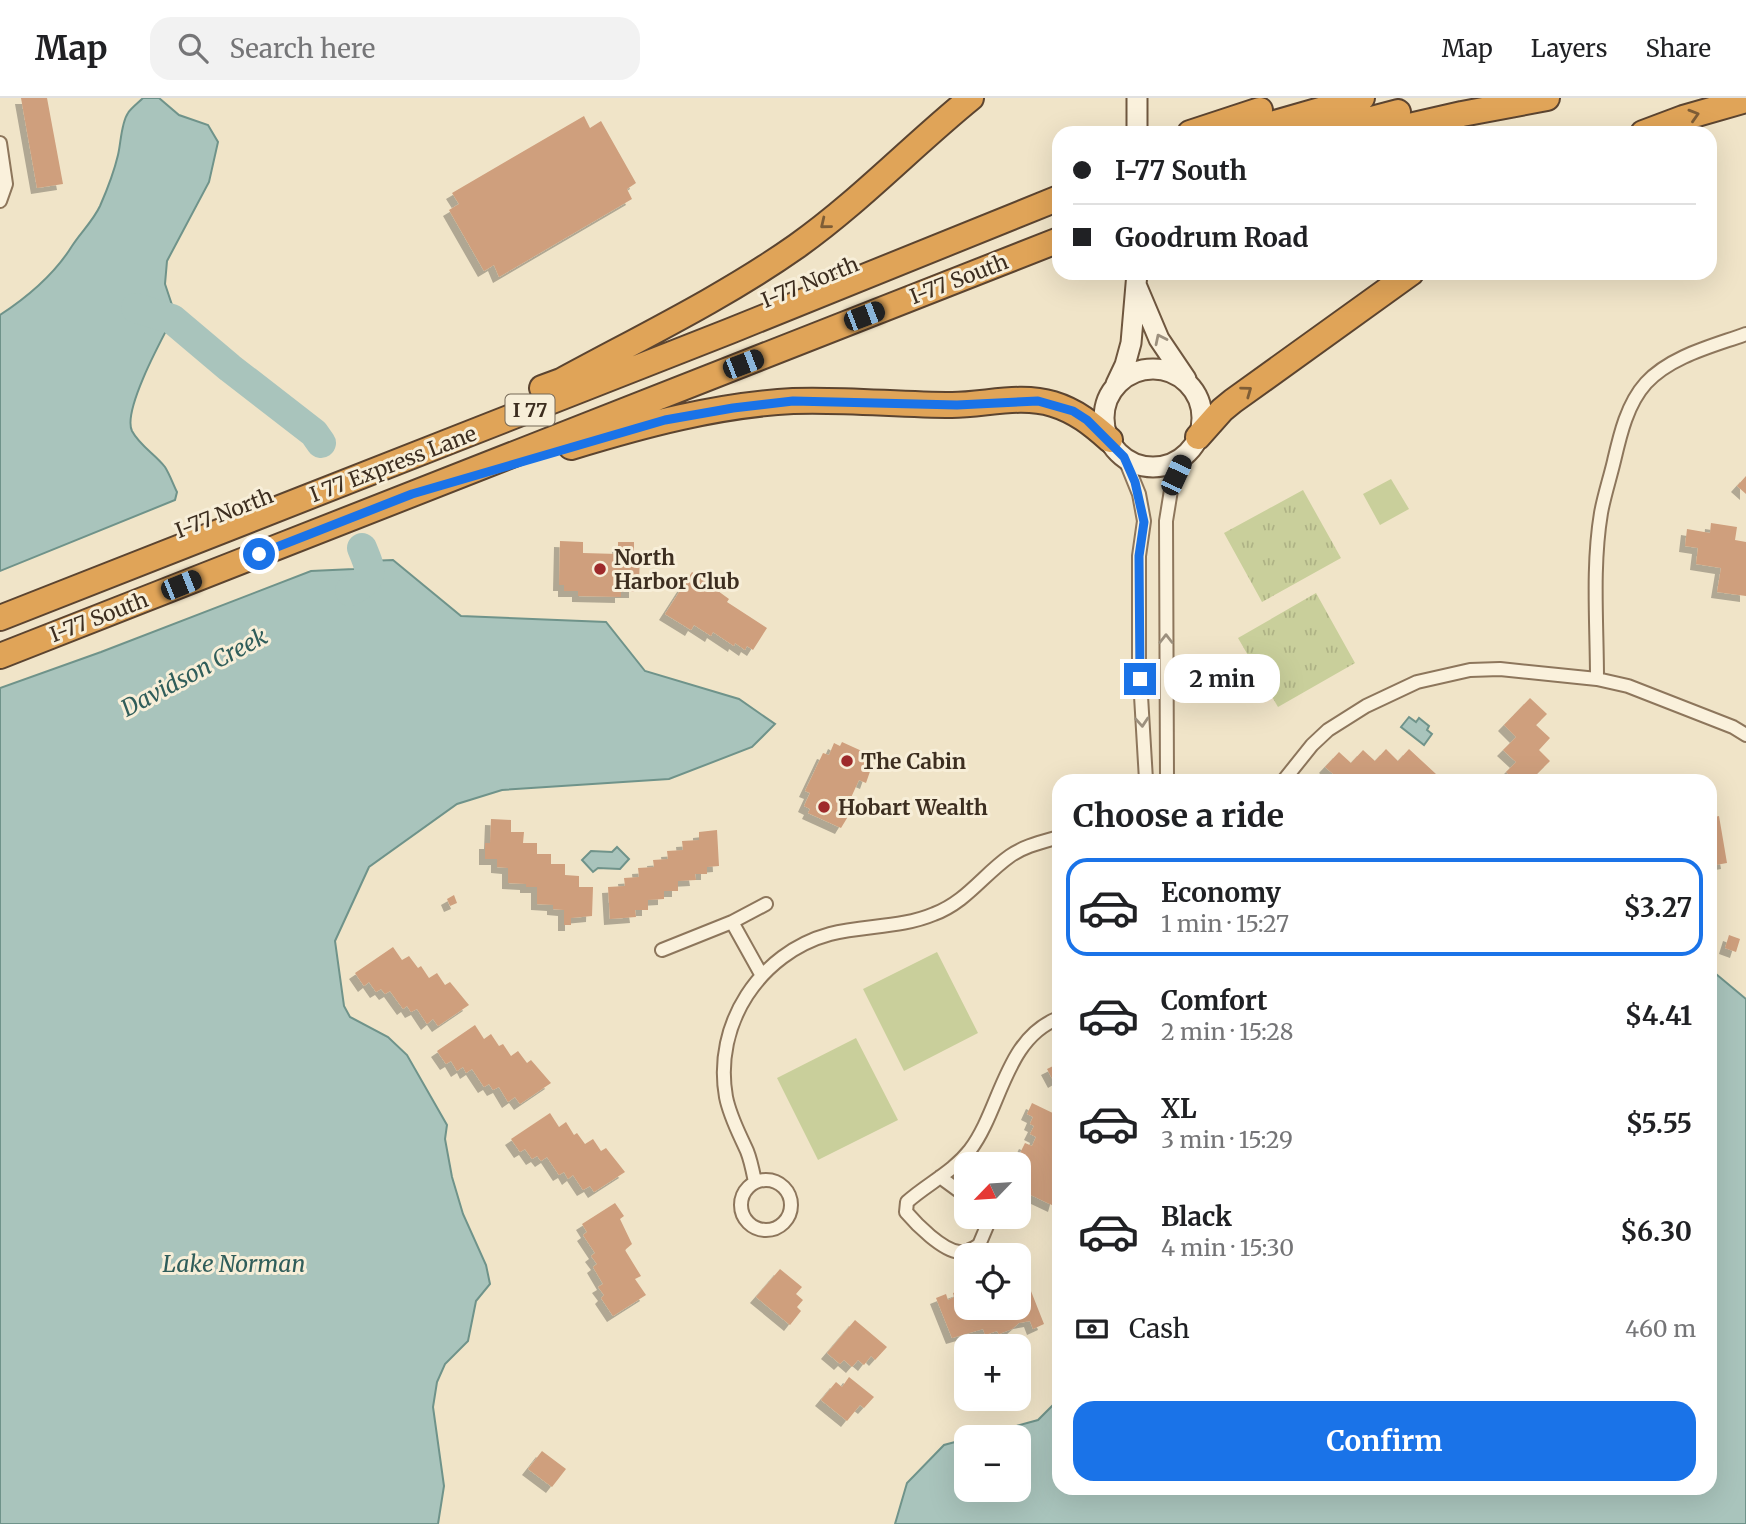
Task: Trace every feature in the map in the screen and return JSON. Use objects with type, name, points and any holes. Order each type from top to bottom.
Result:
[{"type":"highway","points":[[920,140],[961,98]]},
{"type":"highway","points":[[561,381],[714,298],[788,252],[844,208],[971,98]]},
{"type":"highway","points":[[1212,126],[1301,98]]},
{"type":"highway","points":[[1264,126],[1362,98]]},
{"type":"highway","points":[[1347,126],[1461,98]]},
{"type":"highway","points":[[1410,126],[1548,98]]},
{"type":"highway","points":[[1662,126],[1746,100]]},
{"type":"highway","name":"I-77 North","points":[[0,601],[561,381],[1052,184]]},
{"type":"highway","name":"I 77 Express Lane","points":[[0,618],[717,336],[1052,201]]},
{"type":"highway","name":"I 77 Express Lane","points":[[0,639],[1052,226]]},
{"type":"highway","name":"I-77 South","points":[[0,656],[1052,243]]},
{"type":"highway","points":[[1192,446],[1233,401],[1401,280]]},
{"type":"highway","points":[[412,494],[665,420],[793,401],[957,405],[1038,401],[1073,411],[1117,449]]},
{"type":"main road","points":[[1137,280],[1164,348],[1201,405],[1202,416],[1192,446],[1176,461],[1155,467],[1134,462],[1117,449],[1106,430],[1105,408],[1129,354],[1137,280]]},
{"type":"main road","points":[[1114,388],[1131,374],[1152,369],[1173,373],[1190,386]]},
{"type":"street","points":[[0,143],[6,184],[0,201]]},
{"type":"street","points":[[1597,678],[1597,554],[1601,514],[1620,431],[1646,383],[1664,369],[1695,353],[1746,334]]},
{"type":"street","points":[[1167,774],[1166,522],[1171,484],[1192,446]]},
{"type":"street","points":[[1117,449],[1139,494],[1144,522],[1139,556],[1139,662],[1146,774]]},
{"type":"street","points":[[1289,774],[1328,730],[1388,694],[1417,682],[1470,670],[1500,669],[1597,678],[1628,686],[1746,734]]},
{"type":"street","points":[[755,1182],[748,1154],[730,1113],[724,1076],[726,1048],[733,1023],[746,995],[761,974],[794,949],[828,935],[851,929],[907,923],[938,913],[969,894],[1009,856],[1052,839]]},
{"type":"street","points":[[662,950],[732,922],[766,904]]},
{"type":"street","points":[[732,922],[761,974]]},
{"type":"street","points":[[986,1229],[979,1245],[959,1252],[948,1249],[917,1225],[906,1212],[907,1202],[970,1151],[995,1106],[1017,1053],[1038,1029],[1052,1022]]},
{"type":"street","points":[[940,1177],[954,1187]]},
{"type":"street","points":[[763,1180],[778,1183],[789,1194],[790,1210],[781,1224],[774,1228],[757,1228],[744,1216],[741,1199],[755,1182],[763,1180]]},
{"type":"green space","points":[[1391,479],[1409,509],[1380,525],[1363,494]]},
{"type":"green space","points":[[1303,490],[1341,558],[1262,602],[1224,533]]},
{"type":"green space","points":[[1316,593],[1355,663],[1278,707],[1238,638]]},
{"type":"green space","points":[[937,952],[978,1033],[904,1071],[863,989]]},
{"type":"green space","points":[[856,1038],[898,1120],[818,1160],[777,1078]]},
{"type":"water","points":[[143,98],[159,98],[179,115],[208,125],[218,142],[209,182],[167,261],[165,284],[175,314],[138,390],[131,421],[135,436],[167,470],[177,492],[175,500],[0,571],[0,315],[49,276],[94,217],[114,168],[126,117]]},
{"type":"water","name":"Lake Norman","points":[[393,560],[461,616],[606,622],[645,671],[739,699],[775,724],[752,747],[669,779],[502,790],[457,804],[369,867],[335,941],[344,1006],[350,1017],[388,1037],[407,1055],[447,1125],[445,1139],[452,1177],[463,1214],[486,1265],[490,1284],[476,1301],[468,1341],[445,1364],[437,1382],[433,1407],[444,1486],[438,1524],[0,1524],[0,688],[311,571],[354,569],[368,561]]},
{"type":"water","points":[[1409,717],[1416,722],[1419,718],[1429,726],[1427,730],[1432,734],[1424,745],[1401,727]]},
{"type":"water","points":[[617,847],[629,859],[620,869],[598,868],[593,872],[582,860],[591,851],[612,852]]},
{"type":"water","points":[[1717,975],[1746,999],[1746,1524],[895,1524],[907,1483],[944,1445],[954,1442],[954,1502],[1031,1502],[1031,1425],[1020,1425],[1038,1420],[1052,1406],[1052,1495],[1717,1495]]},
{"type":"building","points":[[21,98],[47,98],[63,184],[37,188]]},
{"type":"building","points":[[584,116],[590,128],[601,121],[636,183],[627,189],[632,199],[499,277],[494,265],[484,271],[449,210],[459,204],[452,193]]},
{"type":"building","points":[[1746,476],[1746,494],[1737,486]]},
{"type":"building","points":[[1711,523],[1737,527],[1735,540],[1746,542],[1746,596],[1717,592],[1721,568],[1696,564],[1698,548],[1685,546],[1687,529],[1710,533]]},
{"type":"building","name":"North Harbor Club","points":[[560,541],[583,542],[583,553],[618,554],[618,542],[634,542],[634,551],[640,551],[639,586],[635,586],[635,592],[621,592],[621,597],[578,596],[578,591],[564,591],[564,585],[559,585]]},
{"type":"building","points":[[692,572],[729,599],[727,602],[767,628],[753,650],[747,646],[745,650],[735,643],[734,646],[713,632],[711,636],[694,625],[691,630],[665,614]]},
{"type":"building","points":[[1530,698],[1547,714],[1536,725],[1550,738],[1539,750],[1550,761],[1537,774],[1506,772],[1516,762],[1503,750],[1516,737],[1504,725]]},
{"type":"building","points":[[842,742],[875,757],[866,783],[859,780],[849,802],[855,805],[841,828],[808,813],[810,809],[804,806],[810,793],[805,791],[823,753],[829,755],[834,743],[840,746]]},
{"type":"building","points":[[1386,749],[1398,761],[1409,749],[1436,774],[1333,774],[1325,767],[1339,752],[1351,763],[1363,750],[1375,761]]},
{"type":"building","points":[[1717,816],[1727,863],[1717,865]]},
{"type":"building","points":[[491,819],[511,820],[511,832],[524,832],[523,843],[537,843],[537,854],[551,854],[551,864],[565,864],[565,875],[579,876],[579,887],[593,887],[592,916],[571,918],[571,925],[564,925],[564,910],[553,909],[553,905],[537,904],[537,887],[508,883],[508,868],[497,867],[497,859],[485,859],[485,843],[490,843]]},
{"type":"building","points":[[717,830],[719,866],[707,867],[707,874],[695,874],[696,880],[678,881],[678,891],[664,891],[664,899],[648,900],[648,910],[635,910],[636,917],[610,919],[608,887],[625,886],[624,878],[639,877],[638,868],[654,867],[653,860],[668,859],[667,851],[683,850],[682,841],[699,840],[699,832]]},
{"type":"building","points":[[454,895],[457,903],[450,906],[447,899]]},
{"type":"building","points":[[1729,935],[1740,939],[1736,952],[1725,948]]},
{"type":"building","points":[[393,947],[402,960],[409,956],[418,968],[421,966],[429,978],[437,973],[445,985],[450,982],[469,1005],[438,1026],[433,1019],[427,1024],[417,1009],[411,1012],[407,1006],[403,1009],[390,991],[385,994],[381,989],[376,992],[369,982],[364,986],[355,973]]},
{"type":"building","points":[[475,1025],[484,1039],[491,1034],[499,1046],[503,1044],[511,1056],[518,1051],[527,1063],[531,1060],[551,1083],[520,1104],[515,1097],[508,1102],[499,1087],[493,1090],[489,1084],[484,1087],[472,1069],[466,1073],[463,1067],[457,1071],[451,1061],[446,1064],[437,1051]]},
{"type":"building","points":[[1032,1103],[1052,1113],[1052,1205],[1031,1195],[1031,1152],[1020,1152],[1025,1143],[1032,1146],[1036,1137],[1030,1134],[1034,1126],[1030,1124],[1033,1117],[1027,1114]]},
{"type":"building","points":[[550,1113],[559,1127],[566,1122],[574,1135],[577,1133],[585,1144],[593,1139],[601,1151],[606,1148],[625,1172],[594,1192],[590,1186],[583,1190],[573,1175],[568,1179],[564,1172],[559,1175],[547,1157],[541,1161],[537,1156],[532,1159],[525,1149],[520,1152],[511,1139]]},
{"type":"building","points":[[615,1203],[624,1216],[620,1219],[632,1244],[625,1250],[641,1276],[635,1279],[646,1295],[613,1316],[601,1298],[604,1295],[598,1287],[603,1284],[593,1267],[597,1264],[591,1256],[595,1253],[583,1235],[587,1232],[582,1224]]},
{"type":"building","points":[[780,1269],[802,1287],[796,1294],[803,1300],[797,1307],[801,1311],[790,1325],[756,1297]]},
{"type":"building","points":[[1031,1291],[1044,1324],[1033,1329],[1030,1321],[1019,1323],[999,1334],[997,1331],[985,1334],[983,1329],[954,1334],[952,1338],[936,1298],[946,1294],[948,1300],[954,1297],[954,1320],[1031,1320]]},
{"type":"building","points":[[855,1320],[887,1347],[875,1360],[871,1356],[864,1365],[858,1360],[852,1367],[844,1360],[840,1364],[827,1353]]},
{"type":"building","points":[[849,1377],[874,1397],[864,1408],[860,1405],[847,1421],[821,1400],[836,1382],[842,1387]]},
{"type":"building","points":[[542,1451],[566,1469],[552,1487],[528,1469]]},
{"type":"waterway","name":"Davidson Creek","points":[[136,308],[172,319],[314,433],[321,443]]},
{"type":"waterway","name":"Davidson Creek","points":[[350,591],[364,583],[369,574],[362,548]]},
{"type":"place","name":"North Harbor Club","points":[[600,569]]},
{"type":"place","name":"The Cabin","points":[[847,761]]},
{"type":"place","name":"Hobart Wealth","points":[[824,807]]},
{"type":"route","points":[[259,554],[412,494],[632,429],[700,413],[793,401],[957,405],[1013,400],[1038,401],[1073,411],[1087,420],[1110,440],[1124,457],[1135,482],[1144,522],[1139,556],[1140,679]]}]
